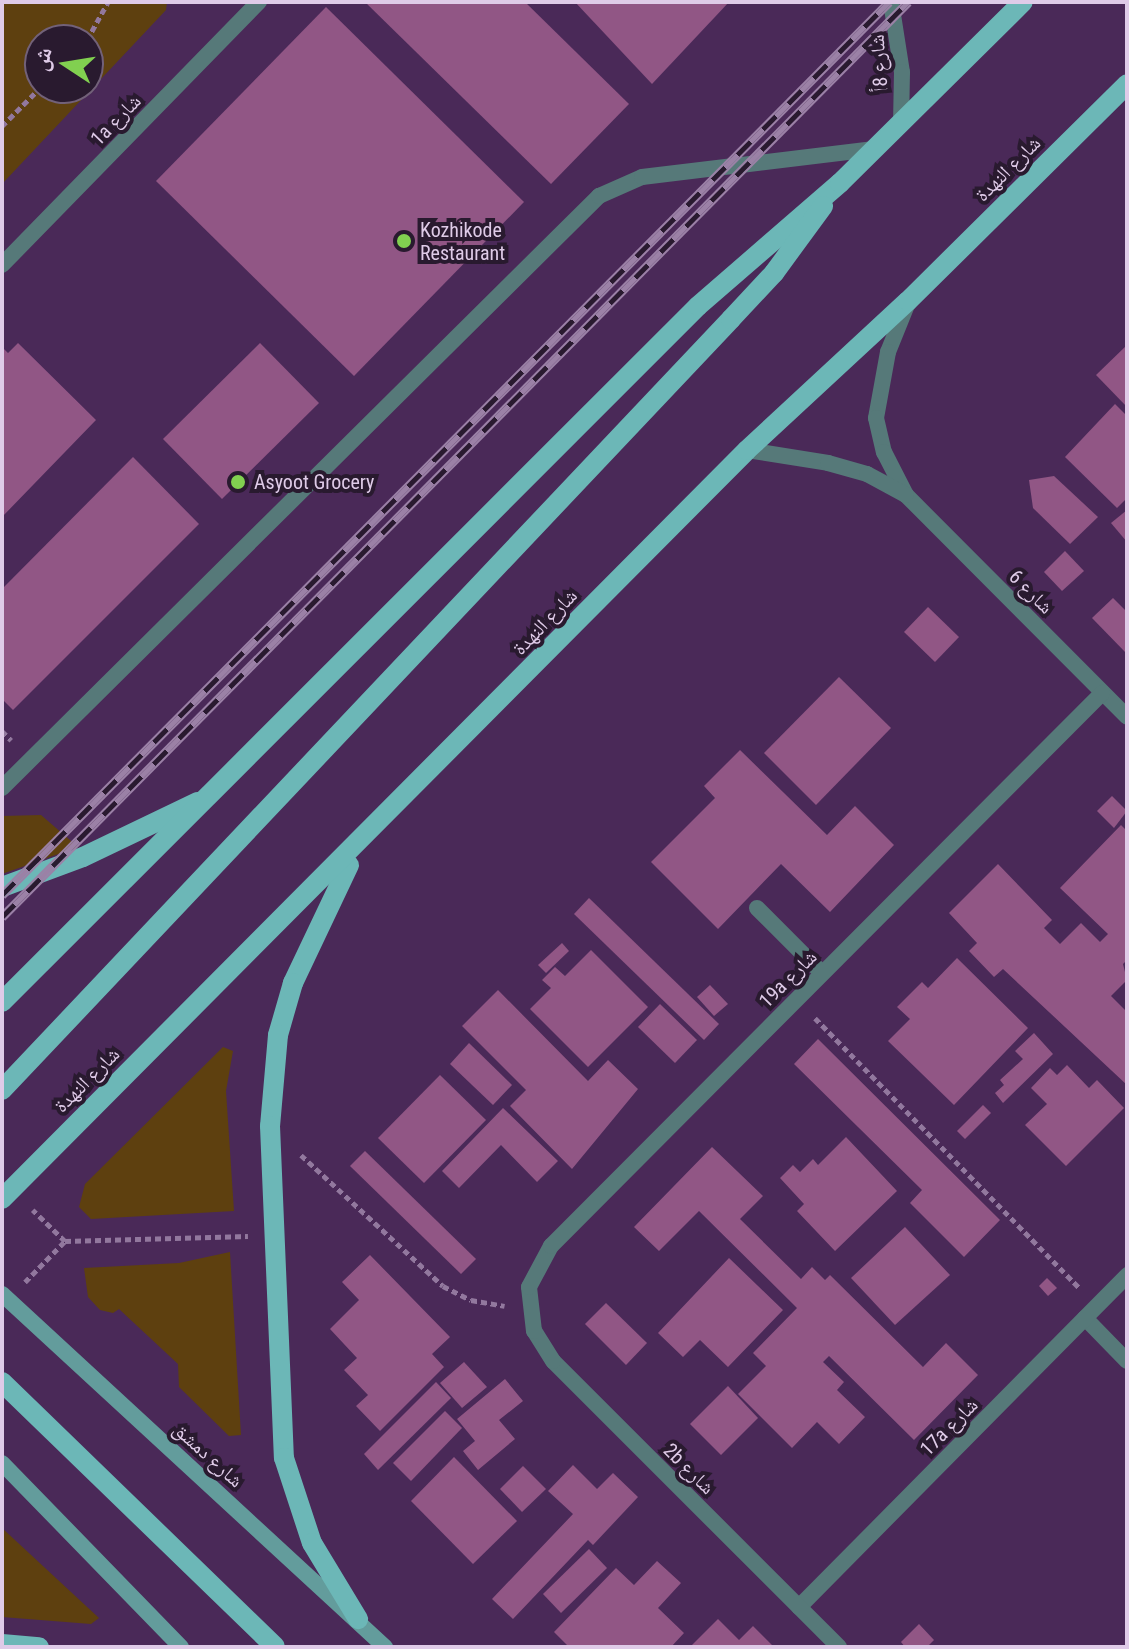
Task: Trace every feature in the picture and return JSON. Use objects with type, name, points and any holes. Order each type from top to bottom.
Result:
[{"type":"main road","points":[[2,1002],[698,306],[840,183],[1023,2]]},
{"type":"main road","name":"شارع النهدة","points":[[7,1194],[365,839],[747,450],[908,301],[1127,84]]},
{"type":"main road","points":[[2,1090],[764,284],[840,183]]},
{"type":"main road","points":[[2,887],[83,857],[212,795]]},
{"type":"main road","points":[[358,1619],[312,1543],[284,1458],[270,1126],[278,1035],[293,983],[319,921],[365,839]]},
{"type":"main road","name":"شارع دمشق","points":[[5,1297],[385,1647]]},
{"type":"main road","points":[[2,1382],[275,1647]]},
{"type":"main road","points":[[2,1463],[181,1647]]},
{"type":"main road","points":[[2,1644],[39,1647]]},
{"type":"street","name":"1a شارع","points":[[2,265],[259,2]]},
{"type":"street","name":"شارع 8أ","points":[[891,2],[902,72],[901,123]]},
{"type":"street","points":[[2,788],[599,196],[642,177],[874,149]]},
{"type":"street","name":"شارع 6","points":[[906,495],[884,452],[876,418],[888,352],[908,301]]},
{"type":"street","name":"شارع 6","points":[[747,450],[828,463],[867,474],[906,495],[1127,717]]},
{"type":"street","name":"19a شارع","points":[[529,1309],[536,1268],[551,1246],[1102,693]]},
{"type":"street","points":[[757,908],[822,973]]},
{"type":"street","name":"17a شارع","points":[[799,1607],[1127,1275]]},
{"type":"street","name":"2b شارع","points":[[529,1309],[534,1331],[553,1361],[839,1647]]},
{"type":"street","points":[[1091,1312],[1127,1361]]},
{"type":"path","points":[[96,24],[108,2]]},
{"type":"path","points":[[2,126],[24,104]]},
{"type":"path","points":[[797,999],[1091,1312]]},
{"type":"path","points":[[270,1126],[443,1286],[471,1300],[529,1309]]},
{"type":"path","points":[[7,1194],[65,1241],[273,1235]]},
{"type":"path","points":[[5,1297],[65,1241]]},
{"type":"shaded area","points":[[2,2],[167,2],[166,10],[104,76],[104,24],[24,24],[24,104],[77,104],[2,184]]},
{"type":"shaded area","points":[[41,815],[78,847],[2,874],[2,816]]},
{"type":"shaded area","points":[[223,1047],[233,1051],[226,1091],[234,1211],[91,1219],[79,1207],[85,1184]]},
{"type":"shaded area","points":[[230,1252],[241,1435],[229,1436],[179,1387],[178,1364],[119,1309],[113,1313],[100,1310],[88,1297],[84,1268],[179,1263]]},
{"type":"shaded area","points":[[2,1528],[99,1618],[91,1624],[2,1617]]},
{"type":"building","points":[[365,2],[525,2],[629,104],[551,184]]},
{"type":"building","points":[[575,2],[729,2],[652,84]]},
{"type":"building","points":[[326,7],[524,202],[354,376],[156,181]]},
{"type":"building","points":[[18,343],[96,420],[2,517],[2,347],[8,353]]},
{"type":"building","points":[[260,343],[319,403],[222,499],[163,439]]},
{"type":"building","points":[[1127,345],[1127,407],[1096,375]]},
{"type":"building","points":[[1115,404],[1127,416],[1127,498],[1117,508],[1065,457]]},
{"type":"building","points":[[133,457],[199,524],[13,710],[2,699],[2,589]]},
{"type":"building","points":[[1054,476],[1098,517],[1070,544],[1033,508],[1029,480]]},
{"type":"building","points":[[1127,510],[1127,542],[1111,523]]},
{"type":"building","points":[[1065,551],[1084,571],[1062,591],[1044,572]]},
{"type":"building","points":[[1113,598],[1127,612],[1127,654],[1092,618]]},
{"type":"building","points":[[928,607],[959,637],[935,662],[904,632]]},
{"type":"building","points":[[839,677],[891,728],[816,805],[764,753]]},
{"type":"building","points":[[740,750],[827,835],[855,806],[894,845],[830,912],[781,864],[718,929],[651,862],[715,798],[704,786]]},
{"type":"building","points":[[1112,796],[1127,811],[1114,828],[1097,811]]},
{"type":"building","points":[[1121,825],[1127,831],[1127,960],[1123,964],[1127,980],[1111,996],[1127,1012],[1127,1085],[1003,969],[994,977],[969,951],[977,943],[949,913],[998,864],[1052,920],[1044,928],[1060,944],[1081,923],[1100,942],[1108,934],[1060,888]]},
{"type":"building","points":[[589,898],[719,1024],[704,1040],[574,914]]},
{"type":"building","points":[[562,943],[569,951],[546,973],[538,965]]},
{"type":"building","points":[[591,950],[648,1007],[588,1067],[530,1009],[551,988],[542,980],[555,967],[565,976]]},
{"type":"building","points":[[957,958],[1028,1028],[954,1105],[888,1041],[910,1019],[897,1007],[922,982],[928,988]]},
{"type":"building","points":[[710,985],[728,1004],[714,1016],[697,997]]},
{"type":"building","points":[[498,990],[588,1081],[608,1060],[638,1089],[572,1169],[510,1106],[526,1090],[462,1026]]},
{"type":"building","points":[[660,1004],[697,1040],[675,1063],[638,1027]]},
{"type":"building","points":[[1034,1033],[1053,1054],[1003,1103],[995,1093],[1004,1085],[1000,1080],[1023,1059],[1015,1051]]},
{"type":"building","points":[[818,1039],[1000,1220],[964,1257],[910,1203],[922,1190],[794,1064]]},
{"type":"building","points":[[469,1043],[512,1085],[493,1105],[450,1064]]},
{"type":"building","points":[[1067,1065],[1089,1088],[1097,1080],[1124,1108],[1066,1166],[1025,1125],[1047,1104],[1031,1088],[1050,1068],[1057,1075]]},
{"type":"building","points":[[440,1075],[486,1120],[424,1183],[378,1138]]},
{"type":"building","points":[[983,1105],[991,1113],[965,1139],[957,1131]]},
{"type":"building","points":[[503,1108],[558,1161],[537,1182],[501,1145],[459,1188],[442,1171]]},
{"type":"building","points":[[846,1137],[897,1191],[835,1251],[797,1211],[804,1204],[780,1178],[793,1165],[800,1172],[813,1159],[818,1165]]},
{"type":"building","points":[[712,1147],[763,1196],[740,1219],[801,1279],[812,1267],[825,1280],[830,1275],[923,1367],[946,1343],[978,1375],[914,1440],[829,1356],[823,1362],[844,1382],[837,1390],[865,1417],[839,1444],[817,1422],[792,1448],[738,1394],[766,1366],[753,1353],[797,1308],[699,1211],[659,1251],[634,1227]]},
{"type":"building","points":[[365,1151],[476,1259],[461,1274],[350,1166]]},
{"type":"building","points":[[905,1227],[950,1275],[895,1325],[851,1278]]},
{"type":"building","points":[[370,1255],[450,1337],[432,1354],[444,1367],[380,1431],[356,1406],[368,1395],[344,1370],[357,1358],[330,1329],[359,1300],[342,1282]]},
{"type":"building","points":[[729,1258],[783,1310],[728,1367],[700,1340],[683,1357],[658,1333]]},
{"type":"building","points":[[1047,1278],[1057,1288],[1048,1296],[1039,1286]]},
{"type":"building","points":[[606,1303],[647,1343],[626,1365],[585,1324]]},
{"type":"building","points":[[464,1362],[487,1387],[462,1408],[440,1383]]},
{"type":"building","points":[[505,1379],[523,1401],[499,1420],[515,1439],[478,1470],[463,1451],[475,1441],[457,1419]]},
{"type":"building","points":[[436,1382],[451,1398],[378,1470],[364,1454]]},
{"type":"building","points":[[728,1386],[758,1418],[721,1455],[690,1424]]},
{"type":"building","points":[[445,1411],[462,1428],[411,1481],[393,1463]]},
{"type":"building","points":[[454,1457],[517,1521],[473,1564],[411,1501]]},
{"type":"building","points":[[573,1465],[597,1489],[613,1473],[638,1497],[593,1545],[588,1540],[513,1619],[492,1599],[573,1514],[548,1491]]},
{"type":"building","points":[[523,1466],[546,1489],[522,1512],[500,1489]]},
{"type":"building","points":[[589,1549],[607,1568],[561,1613],[543,1594]]},
{"type":"building","points":[[657,1561],[681,1583],[658,1608],[684,1633],[671,1647],[569,1647],[554,1632],[616,1568],[634,1585]]},
{"type":"building","points":[[718,1619],[739,1640],[753,1626],[774,1647],[690,1647]]},
{"type":"building","points":[[919,1624],[934,1640],[927,1647],[905,1647],[901,1642]]},
{"type":"railway","points":[[2,895],[889,2]]},
{"type":"railway","points":[[2,917],[908,2]]},
{"type":"place","name":"Kozhikode Restaurant","points":[[404,241]]},
{"type":"place","name":"Asyoot Grocery","points":[[238,482]]}]
